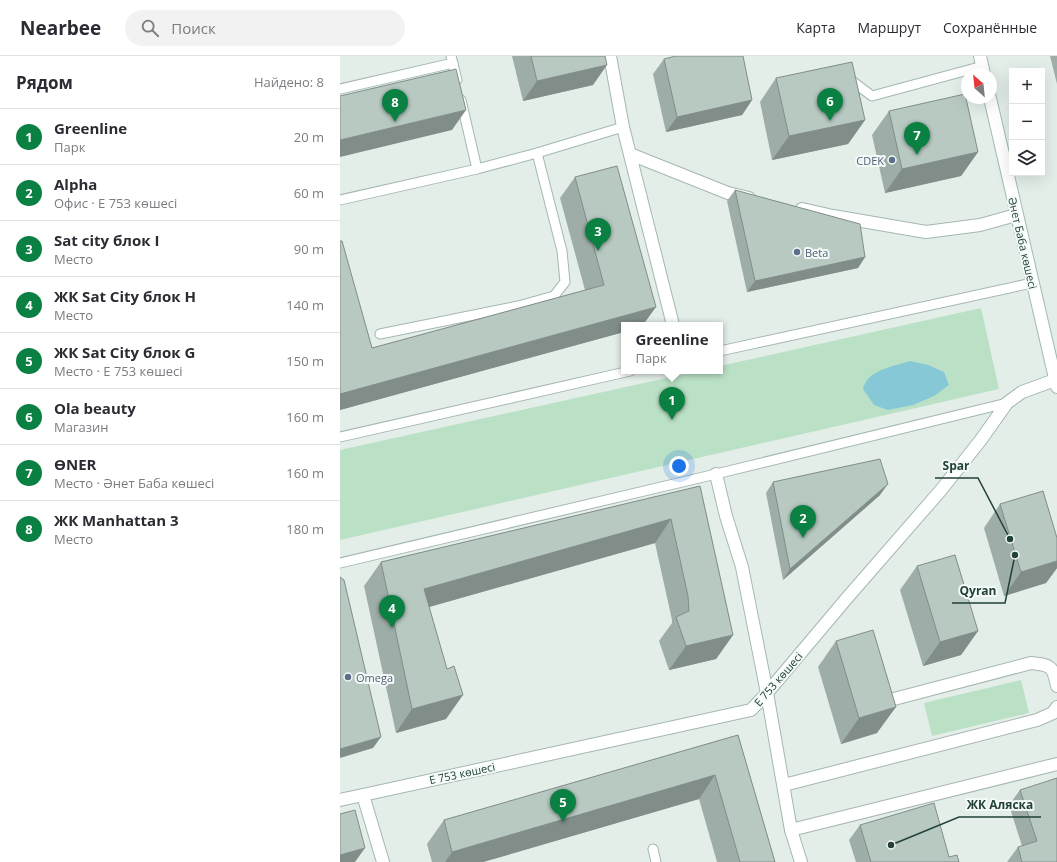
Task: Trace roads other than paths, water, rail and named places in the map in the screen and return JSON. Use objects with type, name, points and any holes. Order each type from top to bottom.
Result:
[{"type":"street","points":[[610,56],[623,127],[672,322]]},
{"type":"street","name":"Әнет Баба көшесі","points":[[991,104],[1056,383]]},
{"type":"street","points":[[630,154],[728,193],[758,200]]},
{"type":"street","points":[[788,206],[833,216],[926,232],[980,225],[1016,215]]},
{"type":"street","name":"Е 753 көшесі","points":[[340,800],[751,710],[941,490],[980,441],[1007,402],[1022,392],[1056,383]]},
{"type":"street","points":[[716,474],[726,516],[742,567],[792,830],[801,862]]},
{"type":"street","points":[[894,699],[1031,664],[1046,665],[1054,672],[1057,686]]},
{"type":"street","points":[[784,785],[1037,720],[1053,713],[1057,707]]},
{"type":"street","points":[[792,830],[1057,764]]},
{"type":"street","points":[[363,795],[383,862]]},
{"type":"lane","points":[[340,89],[452,60],[477,169]]},
{"type":"lane","points":[[842,74],[872,96],[983,65]]},
{"type":"lane","points":[[340,200],[477,169],[537,153],[623,127]]},
{"type":"lane","points":[[380,334],[518,306],[554,296],[565,282],[562,251],[537,153]]},
{"type":"lane","points":[[723,350],[1032,283]]},
{"type":"lane","points":[[340,437],[621,373]]},
{"type":"lane","points":[[340,563],[716,474],[1007,402]]},
{"type":"lane","points":[[653,848],[656,862]]},
{"type":"water","points":[[910,361],[928,365],[944,372],[949,385],[934,396],[913,405],[888,410],[874,405],[863,389],[870,377],[889,367]]},
{"type":"place","name":"Ola beauty","points":[[830,121]]},
{"type":"place","name":"ЖК Manhattan 3","points":[[395,122]]},
{"type":"place","name":"ӨNER","points":[[917,155]]},
{"type":"place","name":"CDEK","points":[[892,160]]},
{"type":"place","name":"Sat city блок I","points":[[598,251]]},
{"type":"place","name":"Beta","points":[[797,252]]},
{"type":"place","name":"Greenline","points":[[672,420]]},
{"type":"place","name":"Alpha","points":[[803,538]]},
{"type":"place","name":"Spar","points":[[1010,539]]},
{"type":"place","name":"Qyran","points":[[1015,555]]},
{"type":"place","name":"ЖК Sat City блок H","points":[[392,628]]},
{"type":"place","name":"Omega","points":[[348,677]]},
{"type":"place","name":"ЖК Sat City блок G","points":[[563,822]]},
{"type":"place","name":"ЖК Аляска","points":[[891,845]]}]
